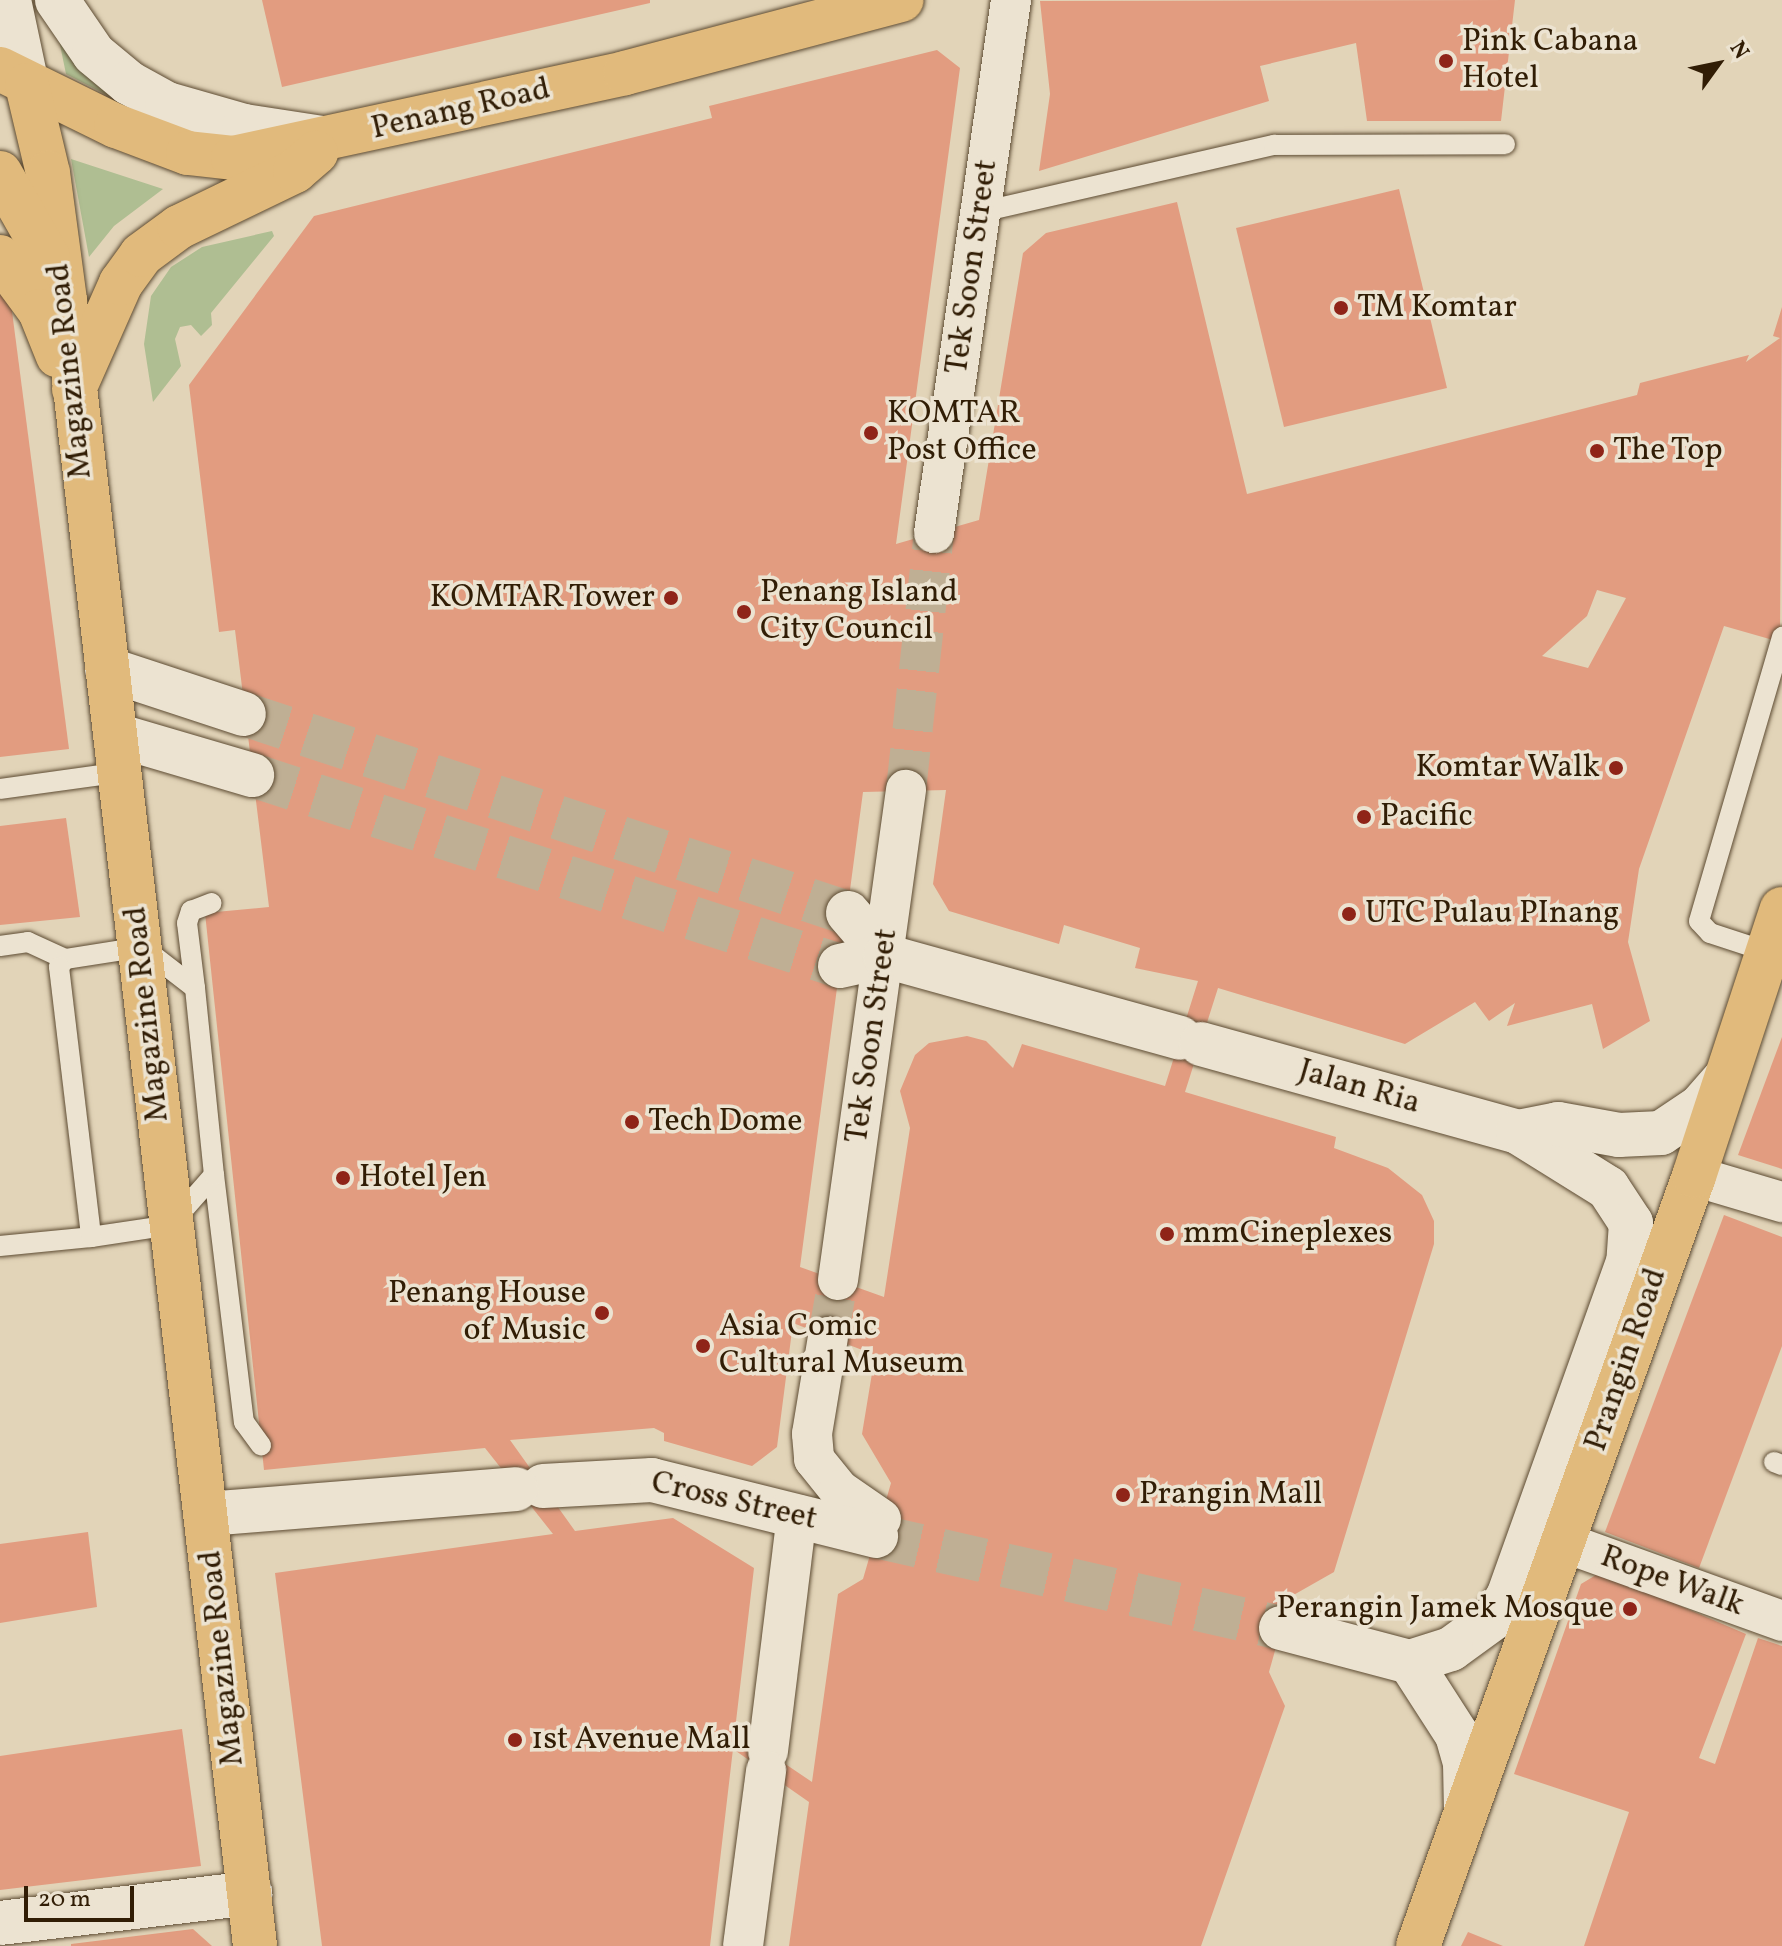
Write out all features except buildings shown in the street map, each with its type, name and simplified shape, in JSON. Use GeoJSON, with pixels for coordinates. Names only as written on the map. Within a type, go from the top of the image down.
{"type":"FeatureCollection","features":[{"type":"Feature","properties":{"kind":"main road","name":"Penang Road"},"geometry":{"type":"LineString","coordinates":[[13,77],[188,153],[233,158],[331,140],[625,73],[902,0]]}},
{"type":"Feature","properties":{"kind":"main road","name":"Magazine Road"},"geometry":{"type":"LineString","coordinates":[[13,77],[48,173],[65,301],[73,392],[142,947],[170,1225],[207,1514],[255,1946]]}},
{"type":"Feature","properties":{"kind":"main road"},"geometry":{"type":"LineString","coordinates":[[73,392],[121,283],[141,255],[179,227],[295,171],[331,140]]}},
{"type":"Feature","properties":{"kind":"main road"},"geometry":{"type":"LineString","coordinates":[[0,173],[43,243],[65,301]]}},
{"type":"Feature","properties":{"kind":"main road"},"geometry":{"type":"LineString","coordinates":[[0,257],[40,311],[73,392]]}},
{"type":"Feature","properties":{"kind":"main road","name":"Prangin Road"},"geometry":{"type":"LineString","coordinates":[[1418,1946],[1694,1176],[1782,909]]}},
{"type":"Feature","properties":{"kind":"street"},"geometry":{"type":"LineString","coordinates":[[9,0],[13,77]]}},
{"type":"Feature","properties":{"kind":"street","name":"Tek Soon Street"},"geometry":{"type":"LineString","coordinates":[[934,533],[1011,0]]}},
{"type":"Feature","properties":{"kind":"street"},"geometry":{"type":"LineString","coordinates":[[62,9],[94,54],[129,83],[167,104],[244,126],[331,140]]}},
{"type":"Feature","properties":{"kind":"street"},"geometry":{"type":"LineString","coordinates":[[107,669],[244,714]]}},
{"type":"Feature","properties":{"kind":"street"},"geometry":{"type":"LineString","coordinates":[[119,753],[252,775]]}},
{"type":"Feature","properties":{"kind":"street","name":"Tek Soon Street"},"geometry":{"type":"LineString","coordinates":[[838,1280],[906,790]]}},
{"type":"Feature","properties":{"kind":"street"},"geometry":{"type":"LineString","coordinates":[[848,913],[885,956]]}},
{"type":"Feature","properties":{"kind":"street","name":"Jalan Ria"},"geometry":{"type":"LineString","coordinates":[[840,966],[885,956],[1518,1132],[1618,1199]]}},
{"type":"Feature","properties":{"kind":"street","name":"Jalan Ria"},"geometry":{"type":"LineString","coordinates":[[1518,1132],[1558,1124],[1619,1135],[1661,1133],[1700,1107],[1725,1078]]}},
{"type":"Feature","properties":{"kind":"street"},"geometry":{"type":"LineString","coordinates":[[1694,1176],[1782,1202]]}},
{"type":"Feature","properties":{"kind":"street","name":"Prangin Road"},"geometry":{"type":"LineString","coordinates":[[1466,1809],[1465,1763],[1457,1735],[1410,1662],[1451,1649],[1495,1617],[1509,1595],[1628,1262],[1631,1223],[1618,1199]]}},
{"type":"Feature","properties":{"kind":"street"},"geometry":{"type":"LineString","coordinates":[[828,1337],[812,1434],[814,1459],[839,1490],[878,1528]]}},
{"type":"Feature","properties":{"kind":"street","name":"Cross Street"},"geometry":{"type":"LineString","coordinates":[[207,1514],[652,1480],[797,1515],[878,1528]]}},
{"type":"Feature","properties":{"kind":"street"},"geometry":{"type":"LineString","coordinates":[[743,1946],[797,1515]]}},
{"type":"Feature","properties":{"kind":"street","name":"Rope Walk"},"geometry":{"type":"LineString","coordinates":[[1563,1542],[1782,1621]]}},
{"type":"Feature","properties":{"kind":"street"},"geometry":{"type":"LineString","coordinates":[[1281,1628],[1410,1662]]}},
{"type":"Feature","properties":{"kind":"street"},"geometry":{"type":"LineString","coordinates":[[0,1923],[250,1893]]}},
{"type":"Feature","properties":{"kind":"lane"},"geometry":{"type":"LineString","coordinates":[[981,212],[1274,145],[1505,144]]}},
{"type":"Feature","properties":{"kind":"lane"},"geometry":{"type":"LineString","coordinates":[[1768,952],[1710,933],[1699,921],[1782,637]]}},
{"type":"Feature","properties":{"kind":"lane"},"geometry":{"type":"LineString","coordinates":[[0,789],[119,753]]}},
{"type":"Feature","properties":{"kind":"lane"},"geometry":{"type":"LineString","coordinates":[[212,903],[191,911],[187,923],[244,1422],[261,1445]]}},
{"type":"Feature","properties":{"kind":"lane"},"geometry":{"type":"LineString","coordinates":[[0,946],[28,942],[62,963],[142,947],[195,988]]}},
{"type":"Feature","properties":{"kind":"lane"},"geometry":{"type":"LineString","coordinates":[[62,963],[91,1237]]}},
{"type":"Feature","properties":{"kind":"lane"},"geometry":{"type":"LineString","coordinates":[[0,1246],[170,1225],[214,1175]]}},
{"type":"Feature","properties":{"kind":"green space"},"geometry":{"type":"Polygon","coordinates":[[[58,35],[146,115],[66,74],[58,35]]]}},
{"type":"Feature","properties":{"kind":"green space"},"geometry":{"type":"Polygon","coordinates":[[[71,159],[163,189],[114,226],[89,257],[71,159]]]}},
{"type":"Feature","properties":{"kind":"green space"},"geometry":{"type":"Polygon","coordinates":[[[272,231],[274,236],[211,313],[212,325],[201,336],[191,325],[180,327],[175,339],[181,366],[153,402],[144,344],[151,296],[171,267],[202,247],[272,231]]]}},
{"type":"Feature","properties":{"kind":"tunnel"},"geometry":{"type":"LineString","coordinates":[[906,790],[934,533]]}},
{"type":"Feature","properties":{"kind":"tunnel"},"geometry":{"type":"LineString","coordinates":[[244,714],[848,913]]}},
{"type":"Feature","properties":{"kind":"tunnel"},"geometry":{"type":"LineString","coordinates":[[252,775],[840,966]]}},
{"type":"Feature","properties":{"kind":"tunnel"},"geometry":{"type":"LineString","coordinates":[[828,1337],[838,1280]]}},
{"type":"Feature","properties":{"kind":"tunnel"},"geometry":{"type":"LineString","coordinates":[[876,1536],[1281,1628]]}},
{"type":"Feature","properties":{"kind":"place","name":"Pink Cabana Hotel"},"geometry":{"type":"Point","coordinates":[1446,61]}},
{"type":"Feature","properties":{"kind":"place","name":"TM Komtar"},"geometry":{"type":"Point","coordinates":[1341,308]}},
{"type":"Feature","properties":{"kind":"place","name":"KOMTAR Post Office"},"geometry":{"type":"Point","coordinates":[871,433]}},
{"type":"Feature","properties":{"kind":"place","name":"The Top"},"geometry":{"type":"Point","coordinates":[1597,451]}},
{"type":"Feature","properties":{"kind":"place","name":"KOMTAR Tower"},"geometry":{"type":"Point","coordinates":[671,598]}},
{"type":"Feature","properties":{"kind":"place","name":"Penang Island City Council"},"geometry":{"type":"Point","coordinates":[744,612]}},
{"type":"Feature","properties":{"kind":"place","name":"Komtar Walk"},"geometry":{"type":"Point","coordinates":[1616,768]}},
{"type":"Feature","properties":{"kind":"place","name":"Pacific"},"geometry":{"type":"Point","coordinates":[1364,817]}},
{"type":"Feature","properties":{"kind":"place","name":"UTC Pulau PInang"},"geometry":{"type":"Point","coordinates":[1349,914]}},
{"type":"Feature","properties":{"kind":"place","name":"Tech Dome"},"geometry":{"type":"Point","coordinates":[632,1122]}},
{"type":"Feature","properties":{"kind":"place","name":"Hotel Jen"},"geometry":{"type":"Point","coordinates":[343,1178]}},
{"type":"Feature","properties":{"kind":"place","name":"mmCineplexes"},"geometry":{"type":"Point","coordinates":[1167,1234]}},
{"type":"Feature","properties":{"kind":"place","name":"Penang House of Music"},"geometry":{"type":"Point","coordinates":[602,1313]}},
{"type":"Feature","properties":{"kind":"place","name":"Asia Comic Cultural Museum"},"geometry":{"type":"Point","coordinates":[703,1346]}},
{"type":"Feature","properties":{"kind":"place","name":"Prangin Mall"},"geometry":{"type":"Point","coordinates":[1123,1495]}},
{"type":"Feature","properties":{"kind":"place","name":"Perangin Jamek Mosque"},"geometry":{"type":"Point","coordinates":[1630,1609]}},
{"type":"Feature","properties":{"kind":"place","name":"1st Avenue Mall"},"geometry":{"type":"Point","coordinates":[515,1740]}}]}
